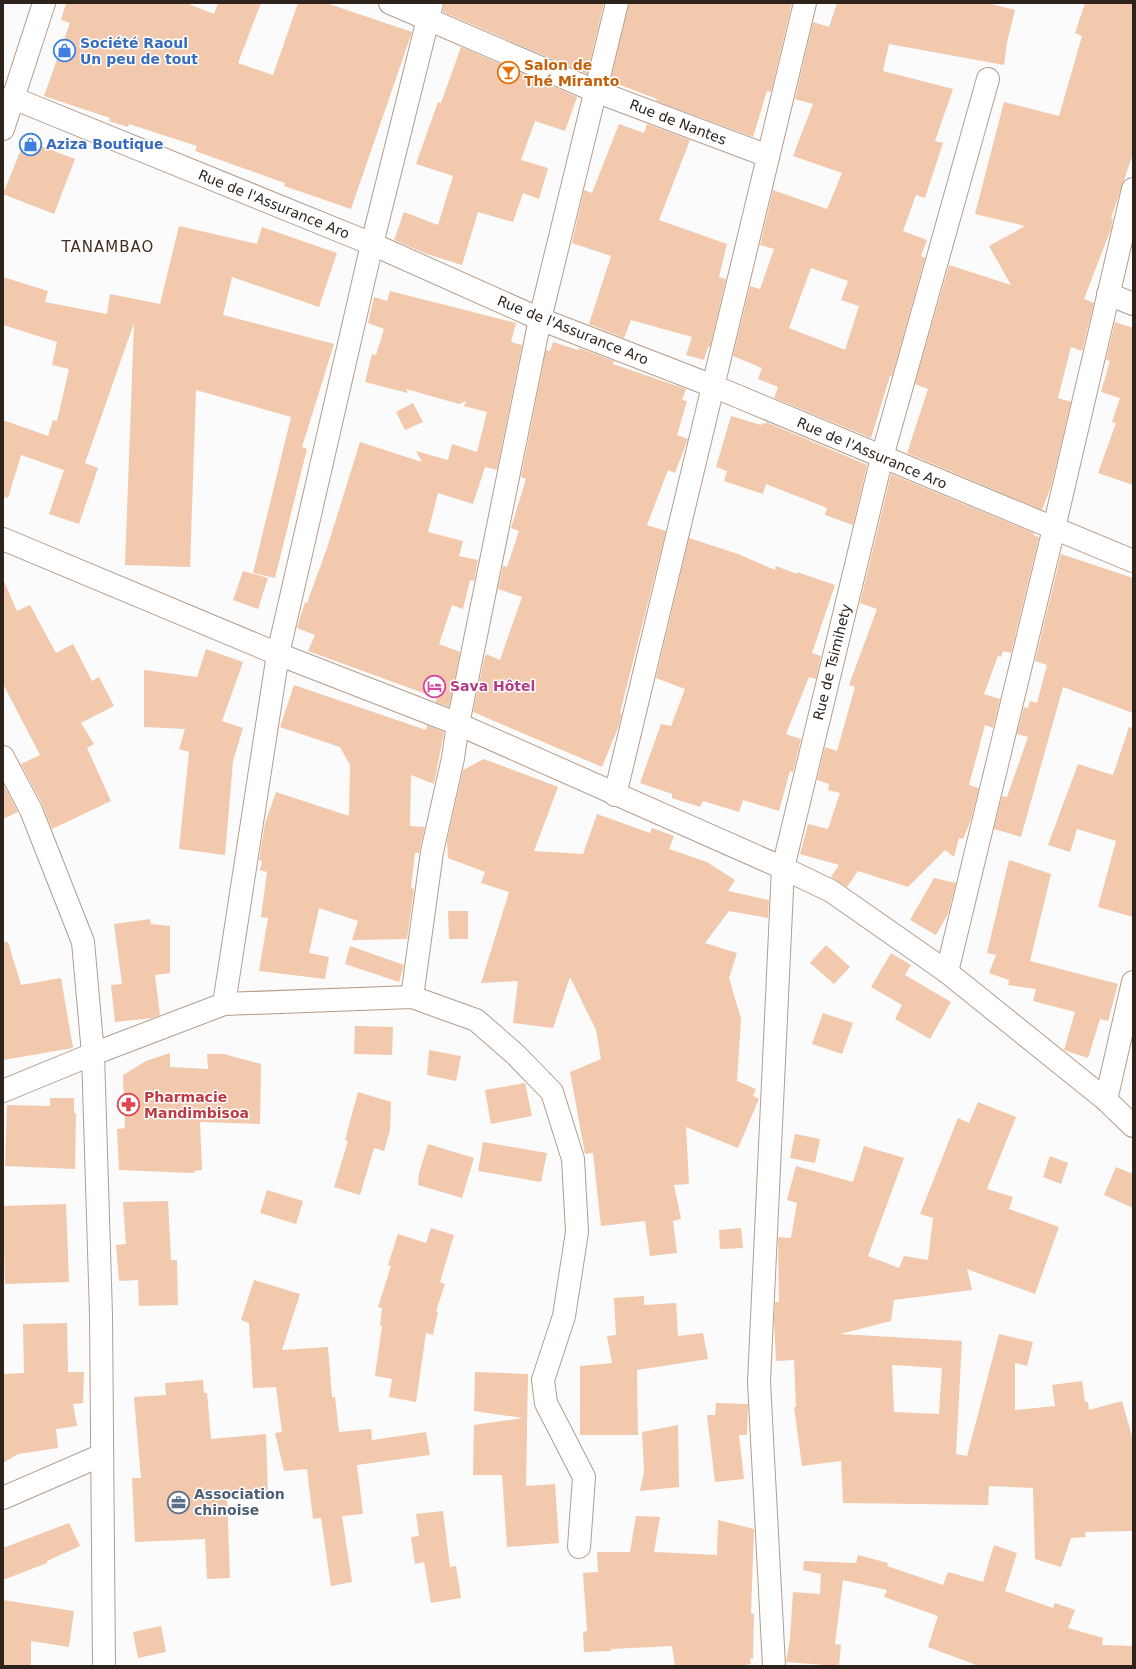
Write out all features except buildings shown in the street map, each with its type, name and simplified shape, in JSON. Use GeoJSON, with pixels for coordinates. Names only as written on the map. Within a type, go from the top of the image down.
{"type":"FeatureCollection","features":[{"type":"Feature","properties":{"kind":"street"},"geometry":{"type":"LineString","coordinates":[[3,129],[8,99],[44,3]]}},
{"type":"Feature","properties":{"kind":"street","name":"Rue de Nantes"},"geometry":{"type":"LineString","coordinates":[[390,3],[430,11],[595,91],[768,156]]}},
{"type":"Feature","properties":{"kind":"street"},"geometry":{"type":"LineString","coordinates":[[412,997],[432,852],[453,758],[458,724],[540,319],[617,3]]}},
{"type":"Feature","properties":{"kind":"street"},"geometry":{"type":"LineString","coordinates":[[615,795],[805,3]]}},
{"type":"Feature","properties":{"kind":"street"},"geometry":{"type":"LineString","coordinates":[[224,1004],[278,654],[372,244],[430,11]]}},
{"type":"Feature","properties":{"kind":"street","name":"Rue de Tsimihety"},"geometry":{"type":"LineString","coordinates":[[774,1666],[759,1382],[783,868],[882,457],[988,79]]}},
{"type":"Feature","properties":{"kind":"street","name":"Rue de l'Assurance Aro"},"geometry":{"type":"LineString","coordinates":[[8,99],[372,244],[540,319],[713,386],[1133,561]]}},
{"type":"Feature","properties":{"kind":"street"},"geometry":{"type":"LineString","coordinates":[[947,972],[1054,528],[1133,189]]}},
{"type":"Feature","properties":{"kind":"street"},"geometry":{"type":"LineString","coordinates":[[1108,294],[1133,304]]}},
{"type":"Feature","properties":{"kind":"street"},"geometry":{"type":"LineString","coordinates":[[3,539],[278,654],[458,724],[615,795],[783,868],[831,891],[947,972],[1106,1100],[1133,1126]]}},
{"type":"Feature","properties":{"kind":"street"},"geometry":{"type":"LineString","coordinates":[[3,757],[31,810],[83,942],[93,1054],[101,1315],[104,1666]]}},
{"type":"Feature","properties":{"kind":"street"},"geometry":{"type":"LineString","coordinates":[[1106,1100],[1133,982]]}},
{"type":"Feature","properties":{"kind":"street"},"geometry":{"type":"LineString","coordinates":[[3,1091],[93,1054],[224,1004],[412,997],[476,1020],[515,1054],[552,1092],[573,1159],[577,1232],[564,1316],[543,1380],[546,1403],[584,1477],[580,1547]]}},
{"type":"Feature","properties":{"kind":"street"},"geometry":{"type":"LineString","coordinates":[[3,1498],[102,1455]]}},
{"type":"Feature","properties":{"kind":"place","name":"Société Raoul Un peu de tout"},"geometry":{"type":"Point","coordinates":[65,51]}},
{"type":"Feature","properties":{"kind":"place","name":"Salon de Thé Miranto"},"geometry":{"type":"Point","coordinates":[509,73]}},
{"type":"Feature","properties":{"kind":"place","name":"Aziza Boutique"},"geometry":{"type":"Point","coordinates":[31,144]}},
{"type":"Feature","properties":{"kind":"place","name":"Sava Hôtel"},"geometry":{"type":"Point","coordinates":[434,686]}},
{"type":"Feature","properties":{"kind":"place","name":"Pharmacie Mandimbisoa"},"geometry":{"type":"Point","coordinates":[129,1105]}},
{"type":"Feature","properties":{"kind":"place","name":"Association chinoise"},"geometry":{"type":"Point","coordinates":[179,1502]}},
{"type":"Feature","properties":{"kind":"district","name":"TANAMBAO"},"geometry":{"type":"Point","coordinates":[108,247]}}]}
